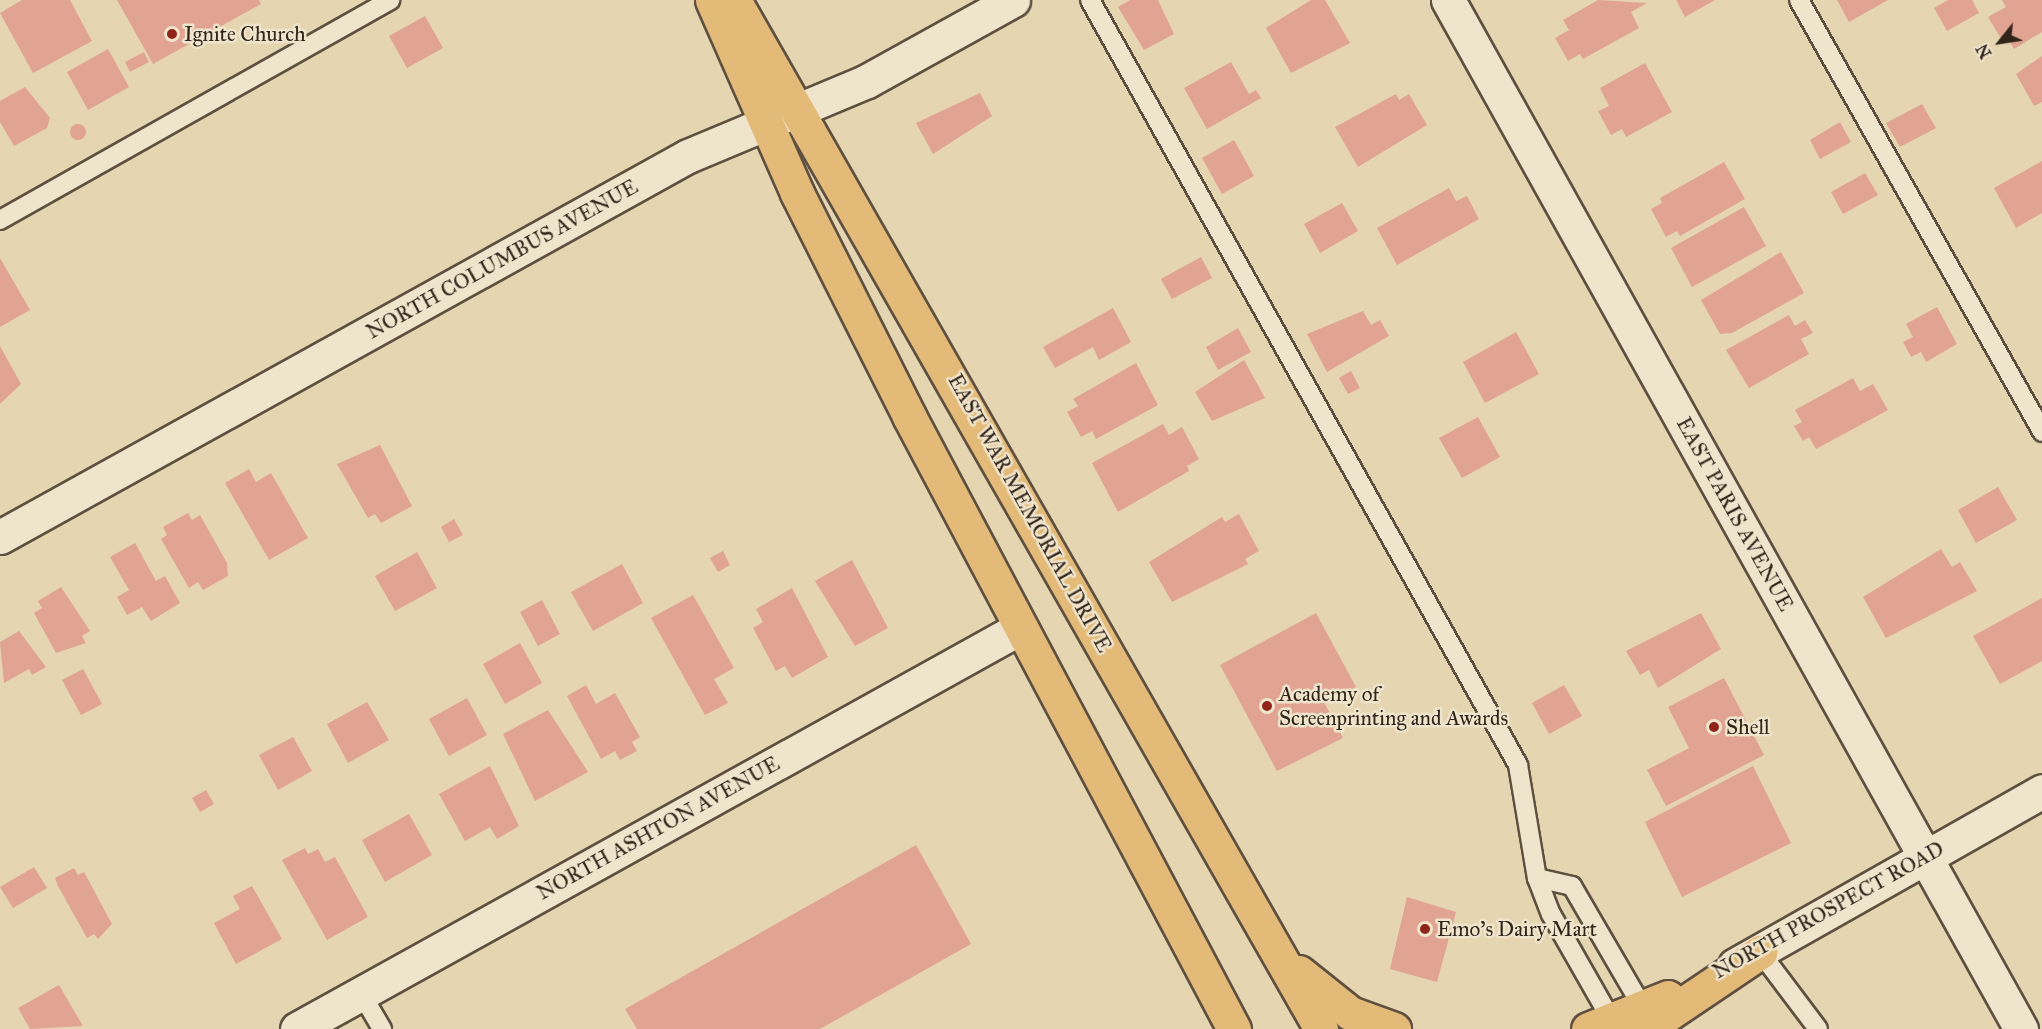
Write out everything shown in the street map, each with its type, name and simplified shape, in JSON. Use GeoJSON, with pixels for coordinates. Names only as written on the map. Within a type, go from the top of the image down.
{"type":"FeatureCollection","features":[{"type":"Feature","properties":{"kind":"highway"},"geometry":{"type":"LineString","coordinates":[[712,0],[764,121],[1020,628],[1227,1021]]}},
{"type":"Feature","properties":{"kind":"highway","name":"EAST WAR MEMORIAL DRIVE"},"geometry":{"type":"LineString","coordinates":[[734,0],[798,108],[1321,1029]]}},
{"type":"Feature","properties":{"kind":"highway"},"geometry":{"type":"LineString","coordinates":[[1242,893],[1311,984],[1350,1013],[1394,1029]]}},
{"type":"Feature","properties":{"kind":"highway"},"geometry":{"type":"LineString","coordinates":[[1620,1024],[1760,952]]}},
{"type":"Feature","properties":{"kind":"highway"},"geometry":{"type":"LineString","coordinates":[[1620,1024],[1684,991]]}},
{"type":"Feature","properties":{"kind":"street","name":"NORTH COLUMBUS AVENUE"},"geometry":{"type":"LineString","coordinates":[[0,537],[688,156],[764,121],[867,81],[1013,0]]}},
{"type":"Feature","properties":{"kind":"street","name":"EAST PARIS AVENUE"},"geometry":{"type":"LineString","coordinates":[[1448,0],[1926,855],[2020,1029]]}},
{"type":"Feature","properties":{"kind":"street","name":"NORTH ASHTON AVENUE"},"geometry":{"type":"LineString","coordinates":[[297,1029],[1020,628]]}},
{"type":"Feature","properties":{"kind":"street","name":"NORTH PROSPECT ROAD"},"geometry":{"type":"LineString","coordinates":[[1684,991],[1760,952],[1926,855],[2042,791]]}},
{"type":"Feature","properties":{"kind":"lane"},"geometry":{"type":"LineString","coordinates":[[0,220],[390,0]]}},
{"type":"Feature","properties":{"kind":"lane"},"geometry":{"type":"LineString","coordinates":[[1090,0],[1518,765],[1537,878],[1551,914],[1620,1024]]}},
{"type":"Feature","properties":{"kind":"lane"},"geometry":{"type":"LineString","coordinates":[[1799,0],[2042,432]]}},
{"type":"Feature","properties":{"kind":"lane"},"geometry":{"type":"LineString","coordinates":[[1537,878],[1572,886],[1620,1024]]}},
{"type":"Feature","properties":{"kind":"lane"},"geometry":{"type":"LineString","coordinates":[[1760,952],[1818,1029]]}},
{"type":"Feature","properties":{"kind":"lane"},"geometry":{"type":"LineString","coordinates":[[361,993],[382,1029]]}},
{"type":"Feature","properties":{"kind":"building"},"geometry":{"type":"Polygon","coordinates":[[[22,0],[70,0],[92,41],[33,73],[0,13],[22,0]]]}},
{"type":"Feature","properties":{"kind":"building","name":"Ignite Church"},"geometry":{"type":"Polygon","coordinates":[[[117,0],[259,0],[261,4],[153,64],[117,0]]]}},
{"type":"Feature","properties":{"kind":"building"},"geometry":{"type":"Polygon","coordinates":[[[1130,0],[1158,0],[1174,34],[1144,50],[1118,7],[1130,0]]]}},
{"type":"Feature","properties":{"kind":"building"},"geometry":{"type":"Polygon","coordinates":[[[1311,0],[1325,0],[1350,43],[1291,73],[1266,28],[1311,0]]]}},
{"type":"Feature","properties":{"kind":"building"},"geometry":{"type":"Polygon","coordinates":[[[1598,0],[1647,3],[1631,12],[1639,28],[1583,59],[1580,54],[1568,61],[1555,38],[1569,30],[1563,20],[1598,0]]]}},
{"type":"Feature","properties":{"kind":"building"},"geometry":{"type":"Polygon","coordinates":[[[1676,0],[1715,0],[1685,17],[1676,0]]]}},
{"type":"Feature","properties":{"kind":"building"},"geometry":{"type":"Polygon","coordinates":[[[1837,0],[1888,0],[1849,22],[1837,0]]]}},
{"type":"Feature","properties":{"kind":"building"},"geometry":{"type":"Polygon","coordinates":[[[1948,0],[1972,0],[1979,13],[1947,31],[1934,8],[1948,0]]]}},
{"type":"Feature","properties":{"kind":"building"},"geometry":{"type":"Polygon","coordinates":[[[2002,0],[2042,0],[2042,32],[2014,49],[2008,39],[2003,42],[1988,17],[2006,7],[2002,0]]]}},
{"type":"Feature","properties":{"kind":"building"},"geometry":{"type":"Polygon","coordinates":[[[425,16],[443,48],[407,68],[389,36],[425,16]]]}},
{"type":"Feature","properties":{"kind":"building"},"geometry":{"type":"Polygon","coordinates":[[[108,49],[129,87],[88,110],[67,72],[108,49]]]}},
{"type":"Feature","properties":{"kind":"building"},"geometry":{"type":"Polygon","coordinates":[[[144,52],[149,62],[130,72],[125,62],[144,52]]]}},
{"type":"Feature","properties":{"kind":"building"},"geometry":{"type":"Polygon","coordinates":[[[2042,56],[2042,102],[2034,106],[2016,74],[2042,56]]]}},
{"type":"Feature","properties":{"kind":"building"},"geometry":{"type":"Polygon","coordinates":[[[1231,62],[1249,94],[1256,90],[1261,98],[1207,129],[1184,88],[1231,62]]]}},
{"type":"Feature","properties":{"kind":"building"},"geometry":{"type":"Polygon","coordinates":[[[1645,63],[1672,112],[1626,137],[1622,129],[1611,135],[1598,111],[1609,106],[1600,88],[1645,63]]]}},
{"type":"Feature","properties":{"kind":"building"},"geometry":{"type":"Polygon","coordinates":[[[25,87],[50,118],[47,128],[14,146],[0,122],[0,101],[25,87]]]}},
{"type":"Feature","properties":{"kind":"building"},"geometry":{"type":"Polygon","coordinates":[[[980,93],[992,116],[933,154],[916,123],[980,93]]]}},
{"type":"Feature","properties":{"kind":"building"},"geometry":{"type":"Polygon","coordinates":[[[1396,94],[1399,100],[1409,94],[1427,125],[1358,167],[1335,127],[1396,94]]]}},
{"type":"Feature","properties":{"kind":"building"},"geometry":{"type":"Polygon","coordinates":[[[1922,104],[1936,128],[1900,147],[1886,123],[1922,104]]]}},
{"type":"Feature","properties":{"kind":"building"},"geometry":{"type":"Polygon","coordinates":[[[1840,122],[1851,142],[1820,159],[1810,140],[1840,122]]]}},
{"type":"Feature","properties":{"kind":"building"},"geometry":{"type":"Polygon","coordinates":[[[75,124],[81,124],[86,132],[84,138],[75,140],[70,135],[70,129],[75,124]]]}},
{"type":"Feature","properties":{"kind":"building"},"geometry":{"type":"Polygon","coordinates":[[[1234,140],[1254,176],[1222,194],[1202,158],[1234,140]]]}},
{"type":"Feature","properties":{"kind":"building"},"geometry":{"type":"Polygon","coordinates":[[[2042,161],[2042,213],[2016,228],[1994,188],[2042,161]]]}},
{"type":"Feature","properties":{"kind":"building"},"geometry":{"type":"Polygon","coordinates":[[[1724,162],[1745,199],[1680,236],[1677,231],[1666,237],[1651,209],[1662,203],[1660,198],[1724,162]]]}},
{"type":"Feature","properties":{"kind":"building"},"geometry":{"type":"Polygon","coordinates":[[[1865,173],[1878,195],[1843,214],[1831,192],[1865,173]]]}},
{"type":"Feature","properties":{"kind":"building"},"geometry":{"type":"Polygon","coordinates":[[[1449,188],[1456,201],[1467,196],[1479,219],[1397,265],[1377,228],[1449,188]]]}},
{"type":"Feature","properties":{"kind":"building"},"geometry":{"type":"Polygon","coordinates":[[[1342,203],[1358,231],[1320,253],[1304,224],[1342,203]]]}},
{"type":"Feature","properties":{"kind":"building"},"geometry":{"type":"Polygon","coordinates":[[[1744,207],[1766,246],[1692,287],[1671,248],[1744,207]]]}},
{"type":"Feature","properties":{"kind":"building"},"geometry":{"type":"Polygon","coordinates":[[[1781,252],[1804,293],[1732,333],[1720,334],[1701,300],[1781,252]]]}},
{"type":"Feature","properties":{"kind":"building"},"geometry":{"type":"Polygon","coordinates":[[[1201,257],[1212,278],[1172,299],[1161,279],[1201,257]]]}},
{"type":"Feature","properties":{"kind":"building"},"geometry":{"type":"Polygon","coordinates":[[[0,258],[30,310],[0,327],[0,258]]]}},
{"type":"Feature","properties":{"kind":"building"},"geometry":{"type":"Polygon","coordinates":[[[1937,307],[1957,344],[1926,362],[1921,352],[1911,357],[1903,342],[1913,337],[1906,324],[1937,307]]]}},
{"type":"Feature","properties":{"kind":"building"},"geometry":{"type":"Polygon","coordinates":[[[1113,308],[1131,342],[1099,360],[1093,347],[1055,368],[1043,347],[1113,308]]]}},
{"type":"Feature","properties":{"kind":"building"},"geometry":{"type":"Polygon","coordinates":[[[1363,311],[1371,325],[1380,320],[1389,336],[1327,372],[1307,334],[1363,311]]]}},
{"type":"Feature","properties":{"kind":"building"},"geometry":{"type":"Polygon","coordinates":[[[1789,315],[1795,326],[1805,320],[1813,333],[1801,339],[1809,354],[1749,388],[1726,350],[1789,315]]]}},
{"type":"Feature","properties":{"kind":"building"},"geometry":{"type":"Polygon","coordinates":[[[1238,328],[1251,352],[1218,370],[1206,347],[1238,328]]]}},
{"type":"Feature","properties":{"kind":"building"},"geometry":{"type":"Polygon","coordinates":[[[1516,332],[1539,374],[1485,403],[1463,362],[1516,332]]]}},
{"type":"Feature","properties":{"kind":"building"},"geometry":{"type":"Polygon","coordinates":[[[0,346],[21,384],[0,404],[0,346]]]}},
{"type":"Feature","properties":{"kind":"building"},"geometry":{"type":"Polygon","coordinates":[[[1244,360],[1265,398],[1212,421],[1195,392],[1244,360]]]}},
{"type":"Feature","properties":{"kind":"building"},"geometry":{"type":"Polygon","coordinates":[[[1136,363],[1158,405],[1096,439],[1092,431],[1081,437],[1067,412],[1078,406],[1073,399],[1136,363]]]}},
{"type":"Feature","properties":{"kind":"building"},"geometry":{"type":"Polygon","coordinates":[[[1351,371],[1360,388],[1348,394],[1339,378],[1351,371]]]}},
{"type":"Feature","properties":{"kind":"building"},"geometry":{"type":"Polygon","coordinates":[[[1853,378],[1860,391],[1873,384],[1888,410],[1816,449],[1809,437],[1803,441],[1794,426],[1802,422],[1795,410],[1853,378]]]}},
{"type":"Feature","properties":{"kind":"building"},"geometry":{"type":"Polygon","coordinates":[[[1478,417],[1500,457],[1462,478],[1439,438],[1478,417]]]}},
{"type":"Feature","properties":{"kind":"building"},"geometry":{"type":"Polygon","coordinates":[[[1163,424],[1169,435],[1182,427],[1199,459],[1187,466],[1189,471],[1118,512],[1092,463],[1163,424]]]}},
{"type":"Feature","properties":{"kind":"building"},"geometry":{"type":"Polygon","coordinates":[[[380,445],[412,506],[381,523],[375,514],[368,518],[337,464],[380,445]]]}},
{"type":"Feature","properties":{"kind":"building"},"geometry":{"type":"Polygon","coordinates":[[[249,469],[256,482],[271,473],[308,538],[269,560],[225,483],[249,469]]]}},
{"type":"Feature","properties":{"kind":"building"},"geometry":{"type":"Polygon","coordinates":[[[1998,487],[2017,520],[1976,543],[1958,510],[1998,487]]]}},
{"type":"Feature","properties":{"kind":"building"},"geometry":{"type":"Polygon","coordinates":[[[188,513],[192,520],[200,515],[227,563],[228,576],[203,590],[198,582],[189,588],[161,539],[167,535],[163,527],[188,513]]]}},
{"type":"Feature","properties":{"kind":"building"},"geometry":{"type":"Polygon","coordinates":[[[1239,514],[1259,551],[1245,559],[1248,564],[1172,602],[1149,562],[1222,517],[1225,522],[1239,514]]]}},
{"type":"Feature","properties":{"kind":"building"},"geometry":{"type":"Polygon","coordinates":[[[454,519],[463,535],[449,542],[441,527],[454,519]]]}},
{"type":"Feature","properties":{"kind":"building"},"geometry":{"type":"Polygon","coordinates":[[[135,543],[156,581],[165,576],[180,603],[151,621],[142,607],[127,615],[117,597],[129,590],[110,557],[135,543]]]}},
{"type":"Feature","properties":{"kind":"building"},"geometry":{"type":"Polygon","coordinates":[[[1941,549],[1952,567],[1960,562],[1977,591],[1886,638],[1863,597],[1941,549]]]}},
{"type":"Feature","properties":{"kind":"building"},"geometry":{"type":"Polygon","coordinates":[[[723,551],[730,565],[718,572],[710,558],[723,551]]]}},
{"type":"Feature","properties":{"kind":"building"},"geometry":{"type":"Polygon","coordinates":[[[417,552],[437,588],[395,611],[375,576],[417,552]]]}},
{"type":"Feature","properties":{"kind":"building"},"geometry":{"type":"Polygon","coordinates":[[[852,560],[888,628],[855,646],[815,581],[852,560]]]}},
{"type":"Feature","properties":{"kind":"building"},"geometry":{"type":"Polygon","coordinates":[[[622,564],[643,603],[593,631],[571,592],[622,564]]]}},
{"type":"Feature","properties":{"kind":"building"},"geometry":{"type":"Polygon","coordinates":[[[61,587],[90,631],[82,636],[86,643],[56,653],[34,613],[42,608],[38,601],[61,587]]]}},
{"type":"Feature","properties":{"kind":"building"},"geometry":{"type":"Polygon","coordinates":[[[792,588],[828,657],[792,678],[785,666],[776,671],[753,628],[763,622],[756,609],[792,588]]]}},
{"type":"Feature","properties":{"kind":"building"},"geometry":{"type":"Polygon","coordinates":[[[693,595],[734,668],[714,679],[728,703],[705,715],[651,618],[693,595]]]}},
{"type":"Feature","properties":{"kind":"building"},"geometry":{"type":"Polygon","coordinates":[[[2042,598],[2042,661],[2000,684],[1973,636],[2042,598]]]}},
{"type":"Feature","properties":{"kind":"building"},"geometry":{"type":"Polygon","coordinates":[[[542,600],[560,634],[538,646],[520,612],[542,600]]]}},
{"type":"Feature","properties":{"kind":"building"},"geometry":{"type":"Polygon","coordinates":[[[1316,613],[1356,687],[1325,704],[1343,738],[1277,771],[1220,665],[1316,613]]]}},
{"type":"Feature","properties":{"kind":"building"},"geometry":{"type":"Polygon","coordinates":[[[1701,613],[1721,649],[1658,688],[1649,670],[1640,675],[1626,651],[1701,613]]]}},
{"type":"Feature","properties":{"kind":"building"},"geometry":{"type":"Polygon","coordinates":[[[19,631],[46,667],[32,675],[29,669],[4,683],[0,642],[19,631]]]}},
{"type":"Feature","properties":{"kind":"building"},"geometry":{"type":"Polygon","coordinates":[[[520,643],[542,683],[505,704],[483,664],[520,643]]]}},
{"type":"Feature","properties":{"kind":"building"},"geometry":{"type":"Polygon","coordinates":[[[83,669],[102,704],[81,715],[62,680],[83,669]]]}},
{"type":"Feature","properties":{"kind":"building","name":"Shell"},"geometry":{"type":"Polygon","coordinates":[[[1724,678],[1764,755],[1666,806],[1647,770],[1689,748],[1668,707],[1724,678]]]}},
{"type":"Feature","properties":{"kind":"building"},"geometry":{"type":"Polygon","coordinates":[[[586,685],[596,704],[615,693],[640,737],[632,742],[637,751],[620,760],[615,751],[601,759],[567,696],[586,685]]]}},
{"type":"Feature","properties":{"kind":"building"},"geometry":{"type":"Polygon","coordinates":[[[1564,685],[1582,716],[1549,734],[1532,703],[1564,685]]]}},
{"type":"Feature","properties":{"kind":"building"},"geometry":{"type":"Polygon","coordinates":[[[467,698],[487,735],[449,756],[429,719],[467,698]]]}},
{"type":"Feature","properties":{"kind":"building"},"geometry":{"type":"Polygon","coordinates":[[[367,702],[389,740],[348,763],[327,724],[367,702]]]}},
{"type":"Feature","properties":{"kind":"building"},"geometry":{"type":"Polygon","coordinates":[[[548,710],[588,772],[535,801],[503,734],[548,710]]]}},
{"type":"Feature","properties":{"kind":"building"},"geometry":{"type":"Polygon","coordinates":[[[293,737],[312,771],[278,790],[259,755],[293,737]]]}},
{"type":"Feature","properties":{"kind":"building"},"geometry":{"type":"Polygon","coordinates":[[[490,766],[519,826],[497,839],[490,827],[465,841],[439,794],[490,766]]]}},
{"type":"Feature","properties":{"kind":"building","name":"Shell"},"geometry":{"type":"Polygon","coordinates":[[[1753,766],[1791,843],[1682,897],[1645,822],[1753,766]]]}},
{"type":"Feature","properties":{"kind":"building"},"geometry":{"type":"Polygon","coordinates":[[[206,790],[214,804],[200,812],[192,798],[206,790]]]}},
{"type":"Feature","properties":{"kind":"building"},"geometry":{"type":"Polygon","coordinates":[[[409,814],[432,855],[385,882],[362,840],[409,814]]]}},
{"type":"Feature","properties":{"kind":"building"},"geometry":{"type":"Polygon","coordinates":[[[916,845],[971,944],[820,1029],[637,1029],[625,1009],[916,845]]]}},
{"type":"Feature","properties":{"kind":"building"},"geometry":{"type":"Polygon","coordinates":[[[305,848],[308,854],[318,849],[325,862],[335,857],[368,917],[327,940],[282,860],[305,848]]]}},
{"type":"Feature","properties":{"kind":"building"},"geometry":{"type":"Polygon","coordinates":[[[34,867],[47,888],[13,908],[0,887],[34,867]]]}},
{"type":"Feature","properties":{"kind":"building"},"geometry":{"type":"Polygon","coordinates":[[[74,868],[78,875],[84,872],[112,924],[98,939],[94,934],[87,938],[55,878],[74,868]]]}},
{"type":"Feature","properties":{"kind":"building"},"geometry":{"type":"Polygon","coordinates":[[[252,886],[282,939],[236,964],[214,923],[240,909],[233,896],[252,886]]]}},
{"type":"Feature","properties":{"kind":"building","name":"Emo's Dairy Mart"},"geometry":{"type":"Polygon","coordinates":[[[1407,897],[1456,912],[1437,982],[1390,969],[1407,897]]]}},
{"type":"Feature","properties":{"kind":"building"},"geometry":{"type":"Polygon","coordinates":[[[59,985],[83,1026],[30,1029],[18,1008],[59,985]]]}},
{"type":"Feature","properties":{"kind":"place","name":"Ignite Church"},"geometry":{"type":"Point","coordinates":[172,34]}},
{"type":"Feature","properties":{"kind":"place","name":"Academy of Screenprinting and Awards"},"geometry":{"type":"Point","coordinates":[1267,706]}},
{"type":"Feature","properties":{"kind":"place","name":"Shell"},"geometry":{"type":"Point","coordinates":[1714,727]}},
{"type":"Feature","properties":{"kind":"place","name":"Emo's Dairy Mart"},"geometry":{"type":"Point","coordinates":[1425,929]}}]}
